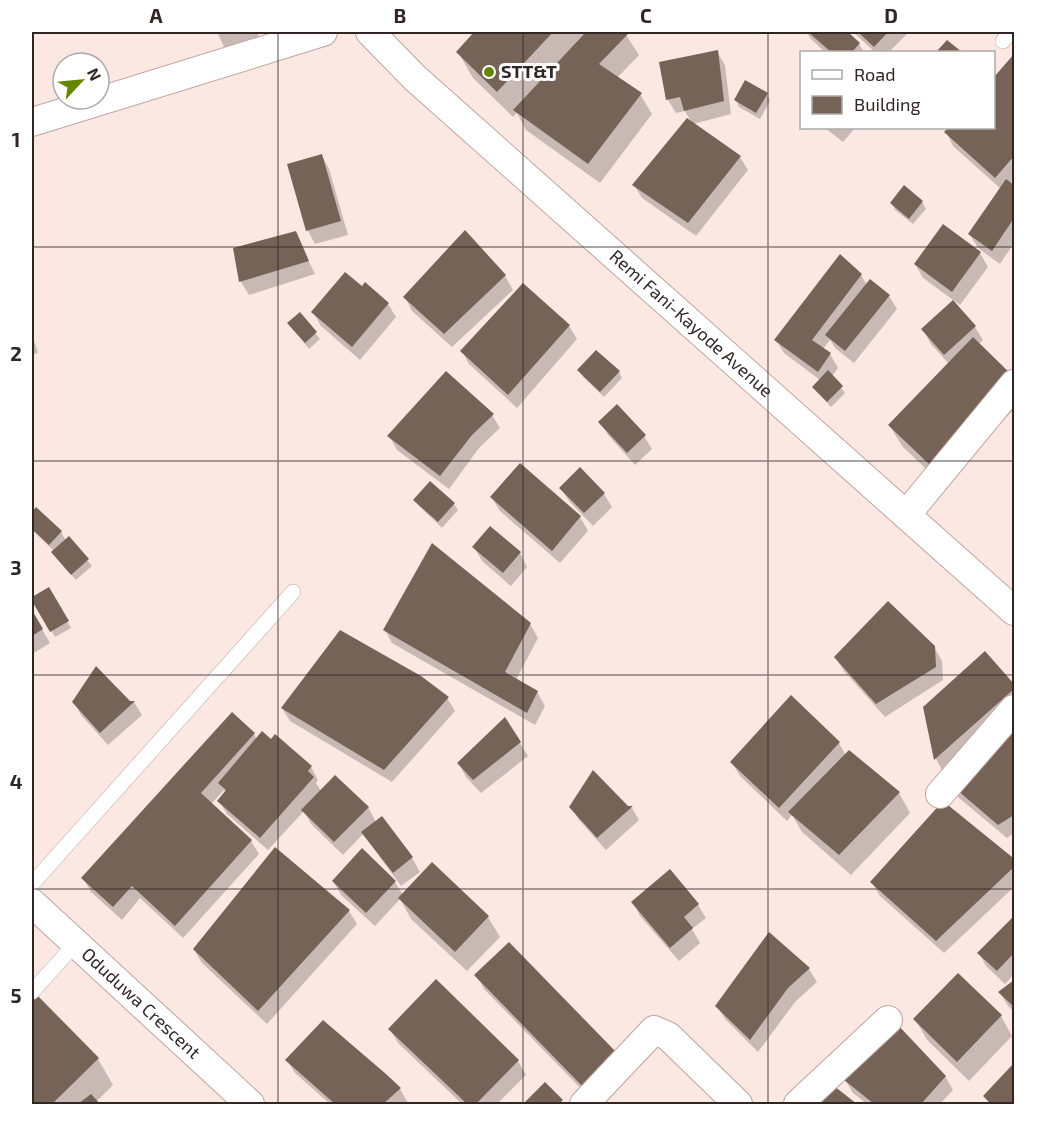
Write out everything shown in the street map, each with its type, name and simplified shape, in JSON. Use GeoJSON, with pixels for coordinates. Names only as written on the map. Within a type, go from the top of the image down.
{"type":"FeatureCollection","features":[{"type":"Feature","properties":{"kind":"street"},"geometry":{"type":"LineString","coordinates":[[32,122],[323,32]]}},
{"type":"Feature","properties":{"kind":"street","name":"Remi Fani-Kayode Avenue"},"geometry":{"type":"LineString","coordinates":[[370,32],[415,78],[1014,611]]}},
{"type":"Feature","properties":{"kind":"street"},"geometry":{"type":"LineString","coordinates":[[906,515],[1014,384]]}},
{"type":"Feature","properties":{"kind":"street"},"geometry":{"type":"LineString","coordinates":[[939,794],[1014,709]]}},
{"type":"Feature","properties":{"kind":"street","name":"Oduduwa Crescent"},"geometry":{"type":"LineString","coordinates":[[32,903],[250,1104]]}},
{"type":"Feature","properties":{"kind":"street"},"geometry":{"type":"LineString","coordinates":[[798,1104],[888,1020]]}},
{"type":"Feature","properties":{"kind":"street"},"geometry":{"type":"LineString","coordinates":[[584,1104],[654,1030],[668,1036],[738,1104]]}},
{"type":"Feature","properties":{"kind":"lane"},"geometry":{"type":"LineString","coordinates":[[32,884],[293,592]]}},
{"type":"Feature","properties":{"kind":"lane"},"geometry":{"type":"LineString","coordinates":[[32,992],[76,943]]}},
{"type":"Feature","properties":{"kind":"building"},"geometry":{"type":"Polygon","coordinates":[[[474,32],[553,32],[497,92],[456,52],[474,32]]]}},
{"type":"Feature","properties":{"kind":"building"},"geometry":{"type":"Polygon","coordinates":[[[586,32],[626,32],[628,34],[599,64],[642,93],[588,164],[513,110],[586,32]]]}},
{"type":"Feature","properties":{"kind":"building"},"geometry":{"type":"Polygon","coordinates":[[[808,32],[848,32],[860,43],[853,51],[830,51],[808,32]]]}},
{"type":"Feature","properties":{"kind":"building"},"geometry":{"type":"Polygon","coordinates":[[[858,32],[888,32],[874,47],[858,32]]]}},
{"type":"Feature","properties":{"kind":"building"},"geometry":{"type":"Polygon","coordinates":[[[947,40],[961,51],[937,51],[947,40]]]}},
{"type":"Feature","properties":{"kind":"building"},"geometry":{"type":"Polygon","coordinates":[[[718,50],[724,101],[684,111],[680,97],[666,100],[659,62],[718,50]]]}},
{"type":"Feature","properties":{"kind":"building"},"geometry":{"type":"Polygon","coordinates":[[[1014,54],[1014,156],[995,178],[944,132],[947,129],[995,129],[995,76],[1014,54]]]}},
{"type":"Feature","properties":{"kind":"building"},"geometry":{"type":"Polygon","coordinates":[[[745,80],[768,93],[756,113],[734,100],[745,80]]]}},
{"type":"Feature","properties":{"kind":"building"},"geometry":{"type":"Polygon","coordinates":[[[687,118],[741,156],[688,223],[632,185],[687,118]]]}},
{"type":"Feature","properties":{"kind":"building"},"geometry":{"type":"Polygon","coordinates":[[[322,154],[341,221],[306,231],[287,164],[322,154]]]}},
{"type":"Feature","properties":{"kind":"building"},"geometry":{"type":"Polygon","coordinates":[[[1006,179],[1014,185],[1014,218],[992,251],[968,234],[1006,179]]]}},
{"type":"Feature","properties":{"kind":"building"},"geometry":{"type":"Polygon","coordinates":[[[904,185],[923,201],[909,219],[890,203],[904,185]]]}},
{"type":"Feature","properties":{"kind":"building"},"geometry":{"type":"Polygon","coordinates":[[[943,224],[981,252],[952,292],[914,264],[943,224]]]}},
{"type":"Feature","properties":{"kind":"building"},"geometry":{"type":"Polygon","coordinates":[[[465,230],[506,275],[444,334],[403,297],[465,230]]]}},
{"type":"Feature","properties":{"kind":"building"},"geometry":{"type":"Polygon","coordinates":[[[296,231],[309,261],[239,282],[233,248],[296,231]]]}},
{"type":"Feature","properties":{"kind":"building"},"geometry":{"type":"Polygon","coordinates":[[[840,254],[862,274],[812,340],[831,353],[818,372],[774,340],[840,254]]]}},
{"type":"Feature","properties":{"kind":"building"},"geometry":{"type":"Polygon","coordinates":[[[345,272],[362,286],[365,282],[389,303],[352,347],[311,312],[345,272]]]}},
{"type":"Feature","properties":{"kind":"building"},"geometry":{"type":"Polygon","coordinates":[[[870,279],[890,295],[845,351],[825,335],[870,279]]]}},
{"type":"Feature","properties":{"kind":"building"},"geometry":{"type":"Polygon","coordinates":[[[523,283],[570,325],[508,395],[460,351],[523,283]]]}},
{"type":"Feature","properties":{"kind":"building"},"geometry":{"type":"Polygon","coordinates":[[[953,300],[976,326],[944,355],[921,329],[953,300]]]}},
{"type":"Feature","properties":{"kind":"building"},"geometry":{"type":"Polygon","coordinates":[[[300,312],[317,332],[305,343],[287,323],[300,312]]]}},
{"type":"Feature","properties":{"kind":"building"},"geometry":{"type":"Polygon","coordinates":[[[973,337],[1014,377],[930,465],[888,425],[973,337]]]}},
{"type":"Feature","properties":{"kind":"building"},"geometry":{"type":"Polygon","coordinates":[[[596,350],[620,371],[600,392],[577,370],[596,350]]]}},
{"type":"Feature","properties":{"kind":"building"},"geometry":{"type":"Polygon","coordinates":[[[828,370],[843,386],[827,402],[812,387],[828,370]]]}},
{"type":"Feature","properties":{"kind":"building"},"geometry":{"type":"Polygon","coordinates":[[[446,371],[494,414],[472,435],[440,476],[387,436],[446,371]]]}},
{"type":"Feature","properties":{"kind":"building"},"geometry":{"type":"Polygon","coordinates":[[[617,404],[646,435],[627,453],[598,422],[617,404]]]}},
{"type":"Feature","properties":{"kind":"building"},"geometry":{"type":"Polygon","coordinates":[[[520,463],[581,516],[552,551],[490,497],[520,463]]]}},
{"type":"Feature","properties":{"kind":"building"},"geometry":{"type":"Polygon","coordinates":[[[580,467],[605,493],[584,513],[559,488],[580,467]]]}},
{"type":"Feature","properties":{"kind":"building"},"geometry":{"type":"Polygon","coordinates":[[[430,481],[455,503],[438,522],[413,500],[430,481]]]}},
{"type":"Feature","properties":{"kind":"building"},"geometry":{"type":"Polygon","coordinates":[[[36,507],[62,531],[49,545],[32,529],[32,512],[36,507]]]}},
{"type":"Feature","properties":{"kind":"building"},"geometry":{"type":"Polygon","coordinates":[[[490,526],[521,552],[503,573],[472,547],[490,526]]]}},
{"type":"Feature","properties":{"kind":"building"},"geometry":{"type":"Polygon","coordinates":[[[69,536],[89,559],[71,575],[51,552],[69,536]]]}},
{"type":"Feature","properties":{"kind":"building"},"geometry":{"type":"Polygon","coordinates":[[[432,543],[531,623],[505,672],[538,691],[527,713],[383,630],[432,543]]]}},
{"type":"Feature","properties":{"kind":"building"},"geometry":{"type":"Polygon","coordinates":[[[49,587],[69,621],[50,632],[32,601],[32,597],[49,587]]]}},
{"type":"Feature","properties":{"kind":"building"},"geometry":{"type":"Polygon","coordinates":[[[888,601],[935,646],[936,667],[876,704],[834,657],[888,601]]]}},
{"type":"Feature","properties":{"kind":"building"},"geometry":{"type":"Polygon","coordinates":[[[32,610],[43,629],[32,636],[32,610]]]}},
{"type":"Feature","properties":{"kind":"building"},"geometry":{"type":"Polygon","coordinates":[[[340,630],[421,676],[449,697],[384,770],[281,708],[340,630]]]}},
{"type":"Feature","properties":{"kind":"building"},"geometry":{"type":"Polygon","coordinates":[[[985,651],[1014,684],[1014,689],[934,760],[923,707],[985,651]]]}},
{"type":"Feature","properties":{"kind":"building"},"geometry":{"type":"Polygon","coordinates":[[[96,666],[130,701],[135,701],[100,733],[72,702],[96,666]]]}},
{"type":"Feature","properties":{"kind":"building"},"geometry":{"type":"Polygon","coordinates":[[[791,695],[840,742],[779,808],[730,762],[791,695]]]}},
{"type":"Feature","properties":{"kind":"building"},"geometry":{"type":"Polygon","coordinates":[[[232,712],[255,733],[201,793],[252,840],[175,926],[132,886],[113,907],[81,878],[232,712]]]}},
{"type":"Feature","properties":{"kind":"building"},"geometry":{"type":"Polygon","coordinates":[[[505,717],[521,742],[473,780],[457,763],[505,717]]]}},
{"type":"Feature","properties":{"kind":"building"},"geometry":{"type":"Polygon","coordinates":[[[1014,718],[1014,815],[998,825],[950,784],[1014,718]]]}},
{"type":"Feature","properties":{"kind":"building"},"geometry":{"type":"Polygon","coordinates":[[[262,731],[271,739],[275,734],[312,766],[308,771],[314,777],[260,838],[217,801],[226,790],[218,783],[262,731]]]}},
{"type":"Feature","properties":{"kind":"building"},"geometry":{"type":"Polygon","coordinates":[[[849,750],[900,792],[839,855],[788,812],[849,750]]]}},
{"type":"Feature","properties":{"kind":"building"},"geometry":{"type":"Polygon","coordinates":[[[593,770],[628,806],[633,806],[597,838],[569,807],[593,770]]]}},
{"type":"Feature","properties":{"kind":"building"},"geometry":{"type":"Polygon","coordinates":[[[335,775],[369,807],[334,842],[301,810],[335,775]]]}},
{"type":"Feature","properties":{"kind":"building"},"geometry":{"type":"Polygon","coordinates":[[[943,801],[1012,857],[1014,867],[936,941],[870,882],[943,801]]]}},
{"type":"Feature","properties":{"kind":"building"},"geometry":{"type":"Polygon","coordinates":[[[382,816],[413,857],[393,873],[361,832],[382,816]]]}},
{"type":"Feature","properties":{"kind":"building"},"geometry":{"type":"Polygon","coordinates":[[[275,847],[350,910],[258,1011],[193,949],[275,847]]]}},
{"type":"Feature","properties":{"kind":"building"},"geometry":{"type":"Polygon","coordinates":[[[362,848],[396,881],[366,913],[332,881],[362,848]]]}},
{"type":"Feature","properties":{"kind":"building"},"geometry":{"type":"Polygon","coordinates":[[[432,862],[489,916],[455,952],[398,898],[432,862]]]}},
{"type":"Feature","properties":{"kind":"building"},"geometry":{"type":"Polygon","coordinates":[[[670,869],[699,904],[684,917],[693,928],[670,948],[631,902],[670,869]]]}},
{"type":"Feature","properties":{"kind":"building"},"geometry":{"type":"Polygon","coordinates":[[[1014,916],[1014,953],[997,971],[977,953],[1014,916]]]}},
{"type":"Feature","properties":{"kind":"building"},"geometry":{"type":"Polygon","coordinates":[[[769,932],[810,968],[788,988],[750,1040],[715,1006],[769,932]]]}},
{"type":"Feature","properties":{"kind":"building"},"geometry":{"type":"Polygon","coordinates":[[[509,942],[619,1055],[585,1089],[474,975],[509,942]]]}},
{"type":"Feature","properties":{"kind":"building"},"geometry":{"type":"Polygon","coordinates":[[[958,973],[1002,1015],[957,1062],[913,1019],[958,973]]]}},
{"type":"Feature","properties":{"kind":"building"},"geometry":{"type":"Polygon","coordinates":[[[436,979],[519,1060],[476,1104],[467,1104],[388,1029],[436,979]]]}},
{"type":"Feature","properties":{"kind":"building"},"geometry":{"type":"Polygon","coordinates":[[[1014,980],[1014,1007],[998,992],[1014,980]]]}},
{"type":"Feature","properties":{"kind":"building"},"geometry":{"type":"Polygon","coordinates":[[[35,993],[99,1058],[52,1104],[32,1104],[32,996],[35,993]]]}},
{"type":"Feature","properties":{"kind":"building"},"geometry":{"type":"Polygon","coordinates":[[[323,1020],[401,1088],[383,1104],[335,1104],[285,1060],[323,1020]]]}},
{"type":"Feature","properties":{"kind":"building"},"geometry":{"type":"Polygon","coordinates":[[[897,1024],[946,1076],[921,1104],[874,1104],[843,1079],[897,1024]]]}},
{"type":"Feature","properties":{"kind":"building"},"geometry":{"type":"Polygon","coordinates":[[[1014,1063],[1014,1104],[991,1104],[983,1096],[1014,1063]]]}},
{"type":"Feature","properties":{"kind":"building"},"geometry":{"type":"Polygon","coordinates":[[[545,1082],[563,1100],[559,1104],[523,1104],[545,1082]]]}},
{"type":"Feature","properties":{"kind":"building"},"geometry":{"type":"Polygon","coordinates":[[[834,1086],[857,1104],[816,1104],[834,1086]]]}},
{"type":"Feature","properties":{"kind":"building"},"geometry":{"type":"Polygon","coordinates":[[[91,1094],[100,1104],[78,1104],[91,1094]]]}},
{"type":"Feature","properties":{"kind":"place","name":"STT&T"},"geometry":{"type":"Point","coordinates":[489,72]}}]}
